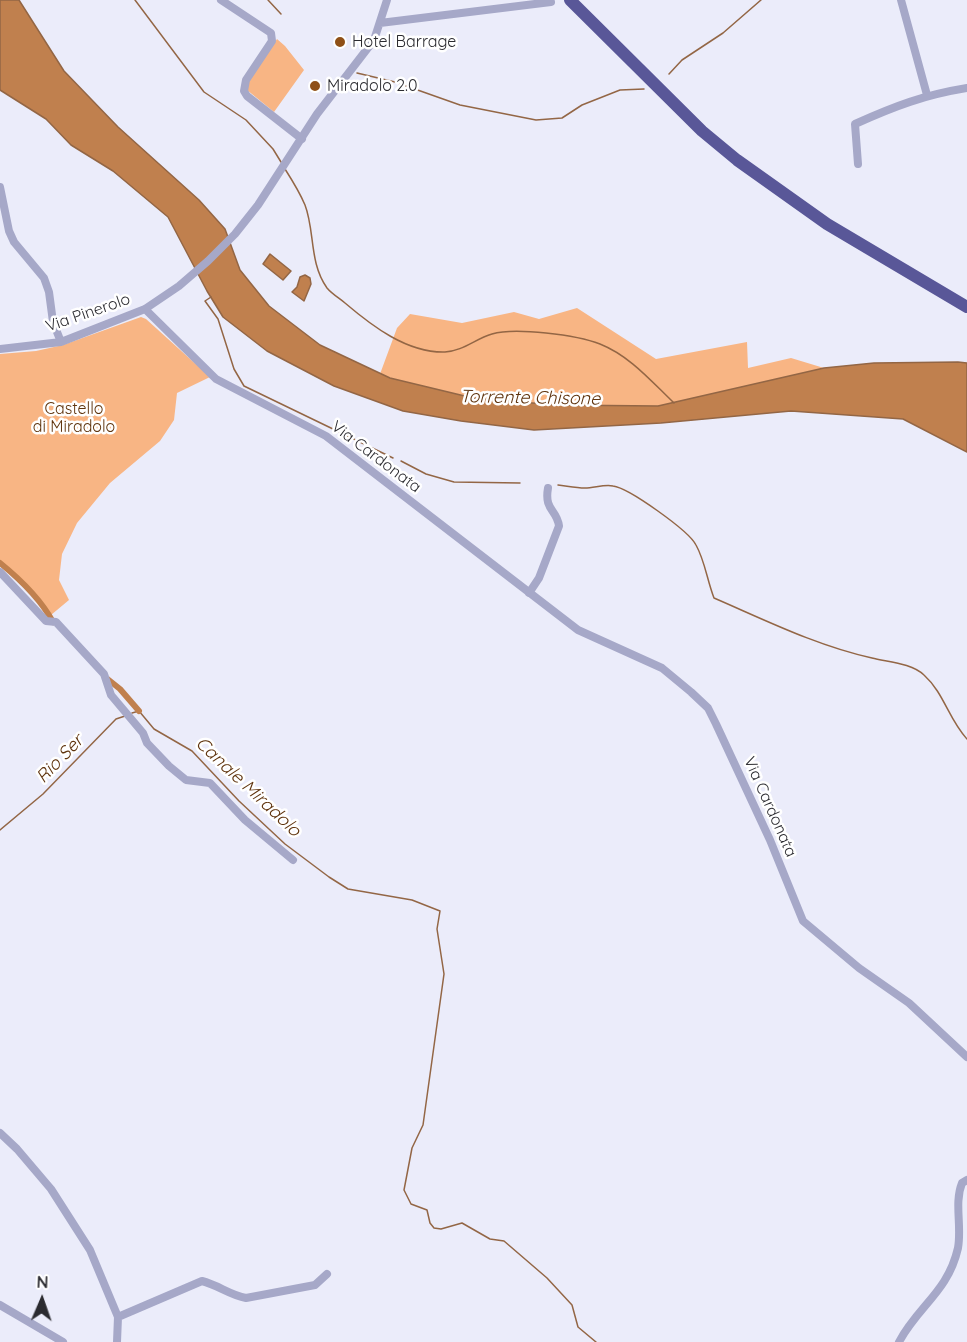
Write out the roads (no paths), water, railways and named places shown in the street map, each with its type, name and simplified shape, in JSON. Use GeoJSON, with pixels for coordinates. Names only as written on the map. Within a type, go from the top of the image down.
{"type":"FeatureCollection","features":[{"type":"Feature","properties":{"kind":"highway"},"geometry":{"type":"LineString","coordinates":[[570,0],[702,131],[736,160],[827,224],[967,307]]}},
{"type":"Feature","properties":{"kind":"highway"},"geometry":{"type":"LineString","coordinates":[[578,0],[706,126],[737,153],[829,218],[967,301]]}},
{"type":"Feature","properties":{"kind":"street"},"geometry":{"type":"LineString","coordinates":[[221,0],[271,33],[272,41],[246,80],[244,91],[247,96],[302,139]]}},
{"type":"Feature","properties":{"kind":"street"},"geometry":{"type":"LineString","coordinates":[[381,22],[387,0]]}},
{"type":"Feature","properties":{"kind":"street"},"geometry":{"type":"LineString","coordinates":[[381,22],[392,0]]}},
{"type":"Feature","properties":{"kind":"street"},"geometry":{"type":"LineString","coordinates":[[901,0],[927,95]]}},
{"type":"Feature","properties":{"kind":"street"},"geometry":{"type":"LineString","coordinates":[[381,22],[551,2]]}},
{"type":"Feature","properties":{"kind":"street","name":"Via Pinerolo"},"geometry":{"type":"LineString","coordinates":[[0,348],[61,342],[145,309],[179,286],[235,234],[258,205],[317,114],[374,40],[381,22]]}},
{"type":"Feature","properties":{"kind":"street"},"geometry":{"type":"LineString","coordinates":[[858,164],[855,124],[927,95],[967,88]]}},
{"type":"Feature","properties":{"kind":"street"},"geometry":{"type":"LineString","coordinates":[[0,187],[9,231],[14,242],[44,278],[50,292],[53,322],[61,342]]}},
{"type":"Feature","properties":{"kind":"street","name":"Via Cardonata"},"geometry":{"type":"LineString","coordinates":[[145,309],[216,379],[326,436],[578,630],[662,668],[708,708],[770,840],[803,921],[859,968],[909,1003],[967,1057]]}},
{"type":"Feature","properties":{"kind":"street"},"geometry":{"type":"LineString","coordinates":[[528,593],[539,578],[559,526],[558,519],[547,505],[548,489]]}},
{"type":"Feature","properties":{"kind":"street"},"geometry":{"type":"LineString","coordinates":[[0,572],[46,621],[56,622],[106,679],[111,695],[143,733],[147,743],[169,766],[186,780],[210,783],[245,820],[293,860]]}},
{"type":"Feature","properties":{"kind":"street"},"geometry":{"type":"LineString","coordinates":[[0,1133],[51,1189],[90,1250],[118,1317],[117,1342]]}},
{"type":"Feature","properties":{"kind":"street"},"geometry":{"type":"LineString","coordinates":[[899,1342],[947,1278],[958,1248],[958,1194],[962,1183],[967,1180]]}},
{"type":"Feature","properties":{"kind":"street"},"geometry":{"type":"LineString","coordinates":[[118,1317],[202,1281],[212,1283],[234,1296],[246,1298],[315,1286],[327,1274]]}},
{"type":"Feature","properties":{"kind":"street"},"geometry":{"type":"LineString","coordinates":[[0,1305],[63,1342]]}},
{"type":"Feature","properties":{"kind":"waterway"},"geometry":{"type":"LineString","coordinates":[[135,0],[204,92],[246,120],[273,149],[281,162]]}},
{"type":"Feature","properties":{"kind":"waterway"},"geometry":{"type":"LineString","coordinates":[[268,0],[281,14]]}},
{"type":"Feature","properties":{"kind":"waterway"},"geometry":{"type":"LineString","coordinates":[[669,74],[682,60],[723,33],[761,0]]}},
{"type":"Feature","properties":{"kind":"waterway"},"geometry":{"type":"LineString","coordinates":[[357,73],[395,82],[460,105],[536,120],[562,118],[582,105],[620,90],[644,89]]}},
{"type":"Feature","properties":{"kind":"waterway"},"geometry":{"type":"LineString","coordinates":[[285,169],[305,205],[321,278],[333,294],[378,329],[417,348],[445,352],[458,349],[492,334],[515,331],[562,335],[590,341],[611,349],[631,362],[674,403]]}},
{"type":"Feature","properties":{"kind":"waterway"},"geometry":{"type":"LineString","coordinates":[[211,297],[205,301],[218,319],[234,369],[244,386],[393,458]]}},
{"type":"Feature","properties":{"kind":"waterway"},"geometry":{"type":"LineString","coordinates":[[401,461],[426,474],[454,482],[520,483]]}},
{"type":"Feature","properties":{"kind":"waterway"},"geometry":{"type":"LineString","coordinates":[[558,485],[585,488],[613,486],[632,494],[658,511],[682,530],[696,545],[714,598],[811,640],[852,653],[906,665],[919,671],[937,690],[967,739]]}},
{"type":"Feature","properties":{"kind":"waterway","name":"Canale Miradolo"},"geometry":{"type":"LineString","coordinates":[[0,563],[30,590],[53,622]]}},
{"type":"Feature","properties":{"kind":"waterway","name":"Canale Miradolo"},"geometry":{"type":"LineString","coordinates":[[105,677],[120,689],[139,711]]}},
{"type":"Feature","properties":{"kind":"waterway","name":"Canale Miradolo"},"geometry":{"type":"LineString","coordinates":[[132,713],[139,711],[154,729],[192,751],[239,801],[285,844],[329,877],[348,889],[412,900],[440,911],[437,929],[444,974],[423,1125],[412,1148],[404,1190],[411,1204],[427,1210],[430,1223],[434,1228],[441,1229],[462,1223],[490,1239],[504,1241],[547,1278],[572,1305],[578,1327],[596,1342]]}},
{"type":"Feature","properties":{"kind":"waterway","name":"Rio Ser"},"geometry":{"type":"LineString","coordinates":[[0,830],[43,794],[116,719],[125,716]]}},
{"type":"Feature","properties":{"kind":"place","name":"Hotel Barrage"},"geometry":{"type":"Point","coordinates":[340,42]}},
{"type":"Feature","properties":{"kind":"place","name":"Miradolo 2.0"},"geometry":{"type":"Point","coordinates":[315,86]}},
{"type":"Feature","properties":{"kind":"water label","name":"Torrente Chisone"},"geometry":{"type":"Point","coordinates":[530,398]}},
{"type":"Feature","properties":{"kind":"park label","name":"Castello di Miradolo"},"geometry":{"type":"Point","coordinates":[74,418]}}]}
